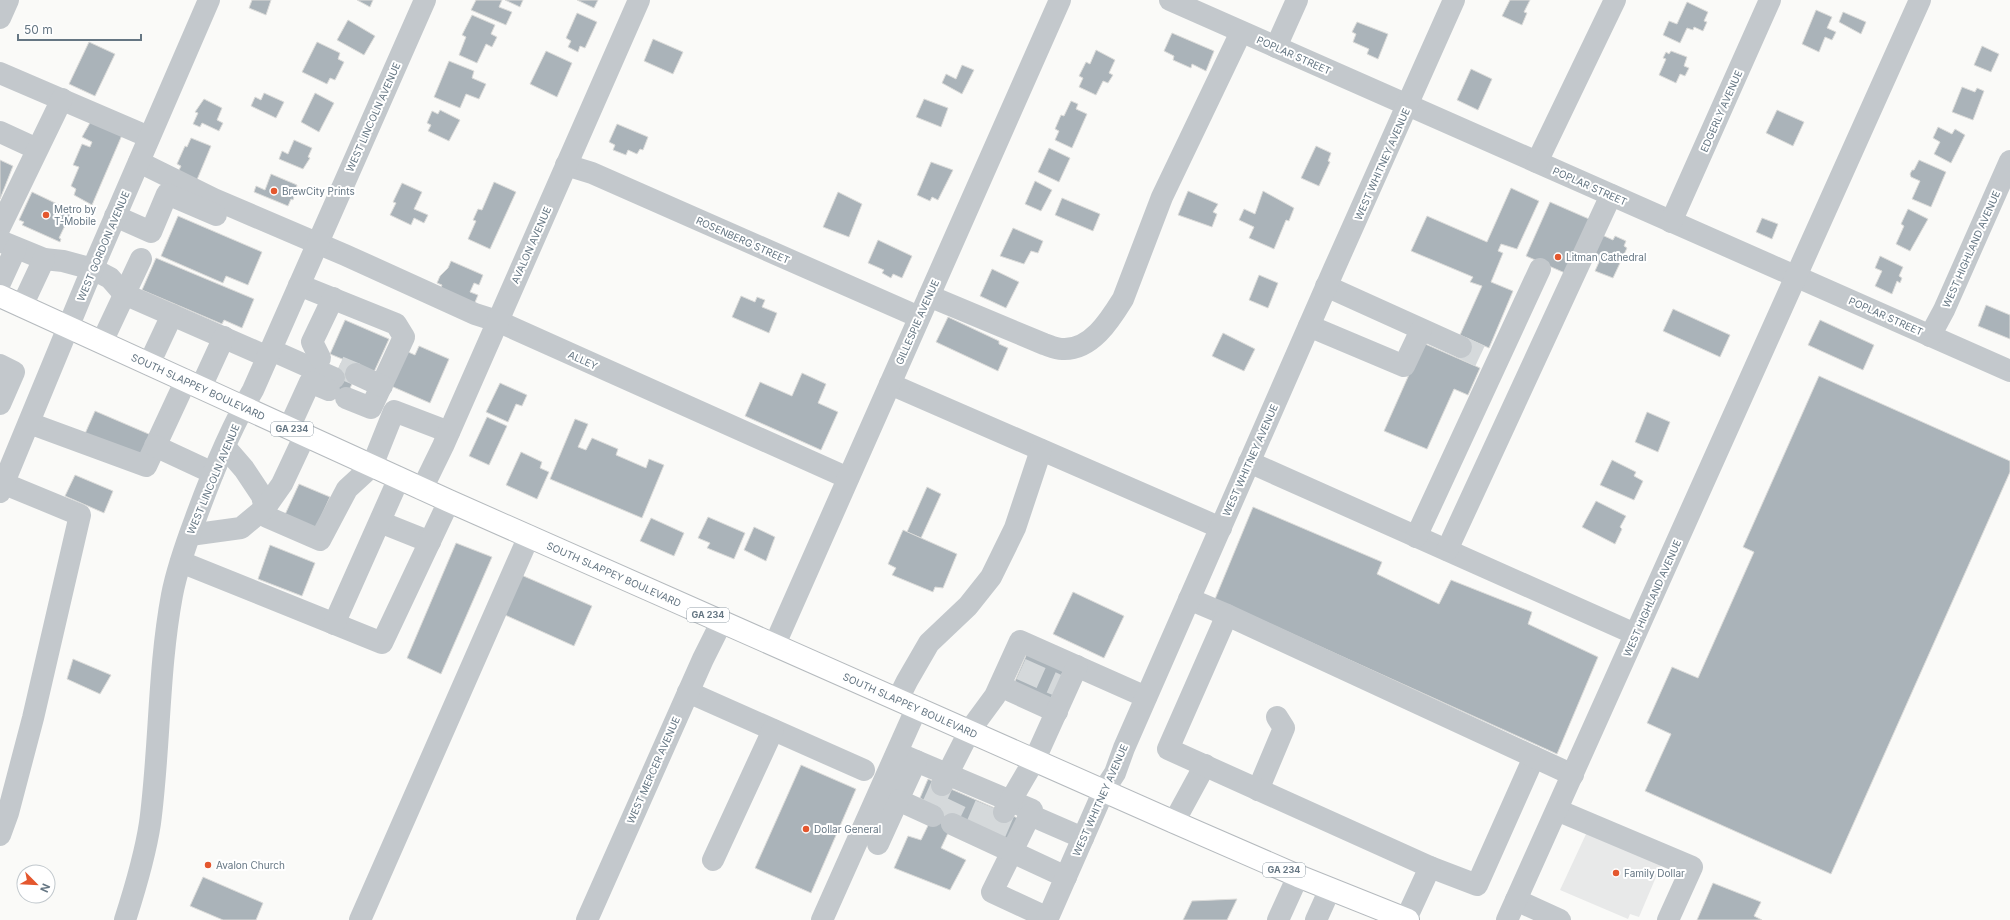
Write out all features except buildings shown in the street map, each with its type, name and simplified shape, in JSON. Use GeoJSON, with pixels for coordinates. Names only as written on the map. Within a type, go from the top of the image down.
{"type":"FeatureCollection","features":[{"type":"Feature","properties":{"kind":"main road","name":"SOUTH SLAPPEY BOULEVARD"},"geometry":{"type":"LineString","coordinates":[[0,296],[449,501],[970,730],[1174,822],[1298,876],[1407,920]]}},
{"type":"Feature","properties":{"kind":"street"},"geometry":{"type":"LineString","coordinates":[[0,18],[8,0]]}},
{"type":"Feature","properties":{"kind":"street","name":"WEST GORDON AVENUE"},"geometry":{"type":"LineString","coordinates":[[1,485],[29,423],[115,216],[209,0]]}},
{"type":"Feature","properties":{"kind":"street","name":"WEST LINCOLN AVENUE"},"geometry":{"type":"LineString","coordinates":[[125,920],[138,882],[150,824],[163,667],[172,594],[181,562],[213,474],[243,407],[253,390],[425,0]]}},
{"type":"Feature","properties":{"kind":"street","name":"AVALON AVENUE"},"geometry":{"type":"LineString","coordinates":[[422,489],[449,432],[639,0]]}},
{"type":"Feature","properties":{"kind":"street","name":"GILLESPIE AVENUE"},"geometry":{"type":"LineString","coordinates":[[775,644],[1060,0]]}},
{"type":"Feature","properties":{"kind":"street","name":"POPLAR STREET"},"geometry":{"type":"LineString","coordinates":[[1170,0],[2010,371]]}},
{"type":"Feature","properties":{"kind":"street"},"geometry":{"type":"LineString","coordinates":[[1276,47],[1297,0]]}},
{"type":"Feature","properties":{"kind":"street","name":"WEST WHITNEY AVENUE"},"geometry":{"type":"LineString","coordinates":[[1047,919],[1104,790],[1115,773],[1146,697],[1326,286],[1454,0]]}},
{"type":"Feature","properties":{"kind":"street"},"geometry":{"type":"LineString","coordinates":[[1537,162],[1615,0]]}},
{"type":"Feature","properties":{"kind":"street","name":"EDGERLY AVENUE"},"geometry":{"type":"LineString","coordinates":[[1671,222],[1770,0]]}},
{"type":"Feature","properties":{"kind":"street","name":"WEST HIGHLAND AVENUE"},"geometry":{"type":"LineString","coordinates":[[1507,920],[1920,0]]}},
{"type":"Feature","properties":{"kind":"street"},"geometry":{"type":"LineString","coordinates":[[929,296],[1044,344],[1062,349],[1077,348],[1091,341],[1114,314],[1123,299],[1162,197],[1241,32]]}},
{"type":"Feature","properties":{"kind":"street"},"geometry":{"type":"LineString","coordinates":[[0,73],[149,138]]}},
{"type":"Feature","properties":{"kind":"street"},"geometry":{"type":"LineString","coordinates":[[0,227],[62,100]]}},
{"type":"Feature","properties":{"kind":"street"},"geometry":{"type":"LineString","coordinates":[[0,132],[37,149]]}},
{"type":"Feature","properties":{"kind":"street","name":"WEST HIGHLAND AVENUE"},"geometry":{"type":"LineString","coordinates":[[1930,336],[1944,310],[2010,160]]}},
{"type":"Feature","properties":{"kind":"street","name":"ALLEY"},"geometry":{"type":"LineString","coordinates":[[139,162],[214,199],[318,243],[475,314],[497,322],[848,478]]}},
{"type":"Feature","properties":{"kind":"street","name":"ROSENBERG STREET"},"geometry":{"type":"LineString","coordinates":[[566,165],[592,173],[919,317]]}},
{"type":"Feature","properties":{"kind":"street"},"geometry":{"type":"LineString","coordinates":[[115,216],[151,232],[167,194],[236,223]]}},
{"type":"Feature","properties":{"kind":"street"},"geometry":{"type":"LineString","coordinates":[[1447,550],[1611,195]]}},
{"type":"Feature","properties":{"kind":"street"},"geometry":{"type":"LineString","coordinates":[[0,284],[8,244],[44,259],[63,261],[93,269],[110,278],[124,294],[172,315],[224,337],[333,378],[379,391],[404,337],[396,324],[299,285]]}},
{"type":"Feature","properties":{"kind":"street"},"geometry":{"type":"LineString","coordinates":[[22,306],[44,259]]}},
{"type":"Feature","properties":{"kind":"street"},"geometry":{"type":"LineString","coordinates":[[102,342],[141,259]]}},
{"type":"Feature","properties":{"kind":"street"},"geometry":{"type":"LineString","coordinates":[[1416,537],[1489,359],[1540,269]]}},
{"type":"Feature","properties":{"kind":"street"},"geometry":{"type":"LineString","coordinates":[[1326,286],[1420,330],[1461,347]]}},
{"type":"Feature","properties":{"kind":"street"},"geometry":{"type":"LineString","coordinates":[[333,298],[312,342],[333,378]]}},
{"type":"Feature","properties":{"kind":"street"},"geometry":{"type":"LineString","coordinates":[[150,364],[172,315]]}},
{"type":"Feature","properties":{"kind":"street"},"geometry":{"type":"LineString","coordinates":[[1309,326],[1404,366],[1420,330]]}},
{"type":"Feature","properties":{"kind":"street"},"geometry":{"type":"LineString","coordinates":[[29,423],[146,466],[155,446],[224,337]]}},
{"type":"Feature","properties":{"kind":"street"},"geometry":{"type":"LineString","coordinates":[[1489,359],[1527,375]]}},
{"type":"Feature","properties":{"kind":"street"},"geometry":{"type":"LineString","coordinates":[[0,365],[14,372],[0,404]]}},
{"type":"Feature","properties":{"kind":"street"},"geometry":{"type":"LineString","coordinates":[[190,535],[241,528],[265,508],[282,484],[297,432],[333,378]]}},
{"type":"Feature","properties":{"kind":"street"},"geometry":{"type":"LineString","coordinates":[[890,384],[1220,528]]}},
{"type":"Feature","properties":{"kind":"street"},"geometry":{"type":"LineString","coordinates":[[225,447],[244,469],[262,496],[267,517],[320,540],[347,489],[372,466],[394,411],[449,432]]}},
{"type":"Feature","properties":{"kind":"street"},"geometry":{"type":"LineString","coordinates":[[155,446],[213,474]]}},
{"type":"Feature","properties":{"kind":"street"},"geometry":{"type":"LineString","coordinates":[[878,844],[898,800],[906,757],[908,703],[907,681],[929,643],[968,606],[991,577],[1015,528],[1042,450]]}},
{"type":"Feature","properties":{"kind":"street"},"geometry":{"type":"LineString","coordinates":[[1249,462],[1636,634]]}},
{"type":"Feature","properties":{"kind":"street"},"geometry":{"type":"LineString","coordinates":[[334,624],[399,478]]}},
{"type":"Feature","properties":{"kind":"street"},"geometry":{"type":"LineString","coordinates":[[0,835],[8,813],[33,718],[80,515],[1,485]]}},
{"type":"Feature","properties":{"kind":"street"},"geometry":{"type":"LineString","coordinates":[[181,562],[382,643],[449,501]]}},
{"type":"Feature","properties":{"kind":"street"},"geometry":{"type":"LineString","coordinates":[[380,522],[430,542]]}},
{"type":"Feature","properties":{"kind":"street"},"geometry":{"type":"LineString","coordinates":[[360,920],[529,536]]}},
{"type":"Feature","properties":{"kind":"street"},"geometry":{"type":"LineString","coordinates":[[1189,599],[1227,615],[1573,775]]}},
{"type":"Feature","properties":{"kind":"street"},"geometry":{"type":"LineString","coordinates":[[1227,615],[1168,749],[1430,867],[1476,885],[1534,757]]}},
{"type":"Feature","properties":{"kind":"street","name":"WEST MERCER AVENUE"},"geometry":{"type":"LineString","coordinates":[[587,920],[688,692],[722,621]]}},
{"type":"Feature","properties":{"kind":"street"},"geometry":{"type":"LineString","coordinates":[[954,783],[970,730],[1015,666],[1020,641],[1146,697]]}},
{"type":"Feature","properties":{"kind":"street"},"geometry":{"type":"LineString","coordinates":[[998,802],[1035,759],[1057,712],[1062,687],[1077,666]]}},
{"type":"Feature","properties":{"kind":"street"},"geometry":{"type":"LineString","coordinates":[[1000,686],[1057,712]]}},
{"type":"Feature","properties":{"kind":"street"},"geometry":{"type":"LineString","coordinates":[[688,692],[864,770]]}},
{"type":"Feature","properties":{"kind":"street"},"geometry":{"type":"LineString","coordinates":[[1258,790],[1284,728],[1277,717]]}},
{"type":"Feature","properties":{"kind":"street"},"geometry":{"type":"LineString","coordinates":[[713,860],[773,730]]}},
{"type":"Feature","properties":{"kind":"street"},"geometry":{"type":"LineString","coordinates":[[906,757],[954,783],[998,802],[1032,810],[992,892],[1047,919]]}},
{"type":"Feature","properties":{"kind":"street"},"geometry":{"type":"LineString","coordinates":[[822,920],[906,757]]}},
{"type":"Feature","properties":{"kind":"street"},"geometry":{"type":"LineString","coordinates":[[1174,822],[1205,765]]}},
{"type":"Feature","properties":{"kind":"street"},"geometry":{"type":"LineString","coordinates":[[898,800],[984,834],[1011,852],[1066,877]]}},
{"type":"Feature","properties":{"kind":"street"},"geometry":{"type":"LineString","coordinates":[[1557,810],[1692,867],[1668,920]]}},
{"type":"Feature","properties":{"kind":"street"},"geometry":{"type":"LineString","coordinates":[[1030,816],[1083,838]]}},
{"type":"Feature","properties":{"kind":"street"},"geometry":{"type":"LineString","coordinates":[[1407,920],[1430,867]]}},
{"type":"Feature","properties":{"kind":"street"},"geometry":{"type":"LineString","coordinates":[[1278,920],[1298,876]]}},
{"type":"Feature","properties":{"kind":"street"},"geometry":{"type":"LineString","coordinates":[[1316,920],[1330,889]]}},
{"type":"Feature","properties":{"kind":"street"},"geometry":{"type":"LineString","coordinates":[[1516,900],[1560,920]]}},
{"type":"Feature","properties":{"kind":"shaded area"},"geometry":{"type":"Polygon","coordinates":[[[1587,832],[1662,863],[1639,917],[1630,914],[1628,919],[1560,890],[1587,832]]]}},
{"type":"Feature","properties":{"kind":"tunnel"},"geometry":{"type":"LineString","coordinates":[[1461,347],[1480,356]]}},
{"type":"Feature","properties":{"kind":"tunnel"},"geometry":{"type":"LineString","coordinates":[[339,367],[356,374]]}},
{"type":"Feature","properties":{"kind":"tunnel"},"geometry":{"type":"LineString","coordinates":[[1021,669],[1057,685]]}},
{"type":"Feature","properties":{"kind":"tunnel"},"geometry":{"type":"LineString","coordinates":[[933,805],[942,785]]}},
{"type":"Feature","properties":{"kind":"tunnel"},"geometry":{"type":"LineString","coordinates":[[946,822],[960,793]]}},
{"type":"Feature","properties":{"kind":"tunnel"},"geometry":{"type":"LineString","coordinates":[[977,825],[986,804]]}},
{"type":"Feature","properties":{"kind":"tunnel"},"geometry":{"type":"LineString","coordinates":[[995,833],[1004,812]]}},
{"type":"Feature","properties":{"kind":"place","name":"BrewCity Prints"},"geometry":{"type":"Point","coordinates":[274,191]}},
{"type":"Feature","properties":{"kind":"place","name":"Metro by T-Mobile"},"geometry":{"type":"Point","coordinates":[46,215]}},
{"type":"Feature","properties":{"kind":"place","name":"Litman Cathedral"},"geometry":{"type":"Point","coordinates":[1558,257]}},
{"type":"Feature","properties":{"kind":"place","name":"Dollar General"},"geometry":{"type":"Point","coordinates":[806,829]}},
{"type":"Feature","properties":{"kind":"place","name":"Avalon Church"},"geometry":{"type":"Point","coordinates":[208,865]}},
{"type":"Feature","properties":{"kind":"place","name":"Family Dollar"},"geometry":{"type":"Point","coordinates":[1616,873]}}]}
